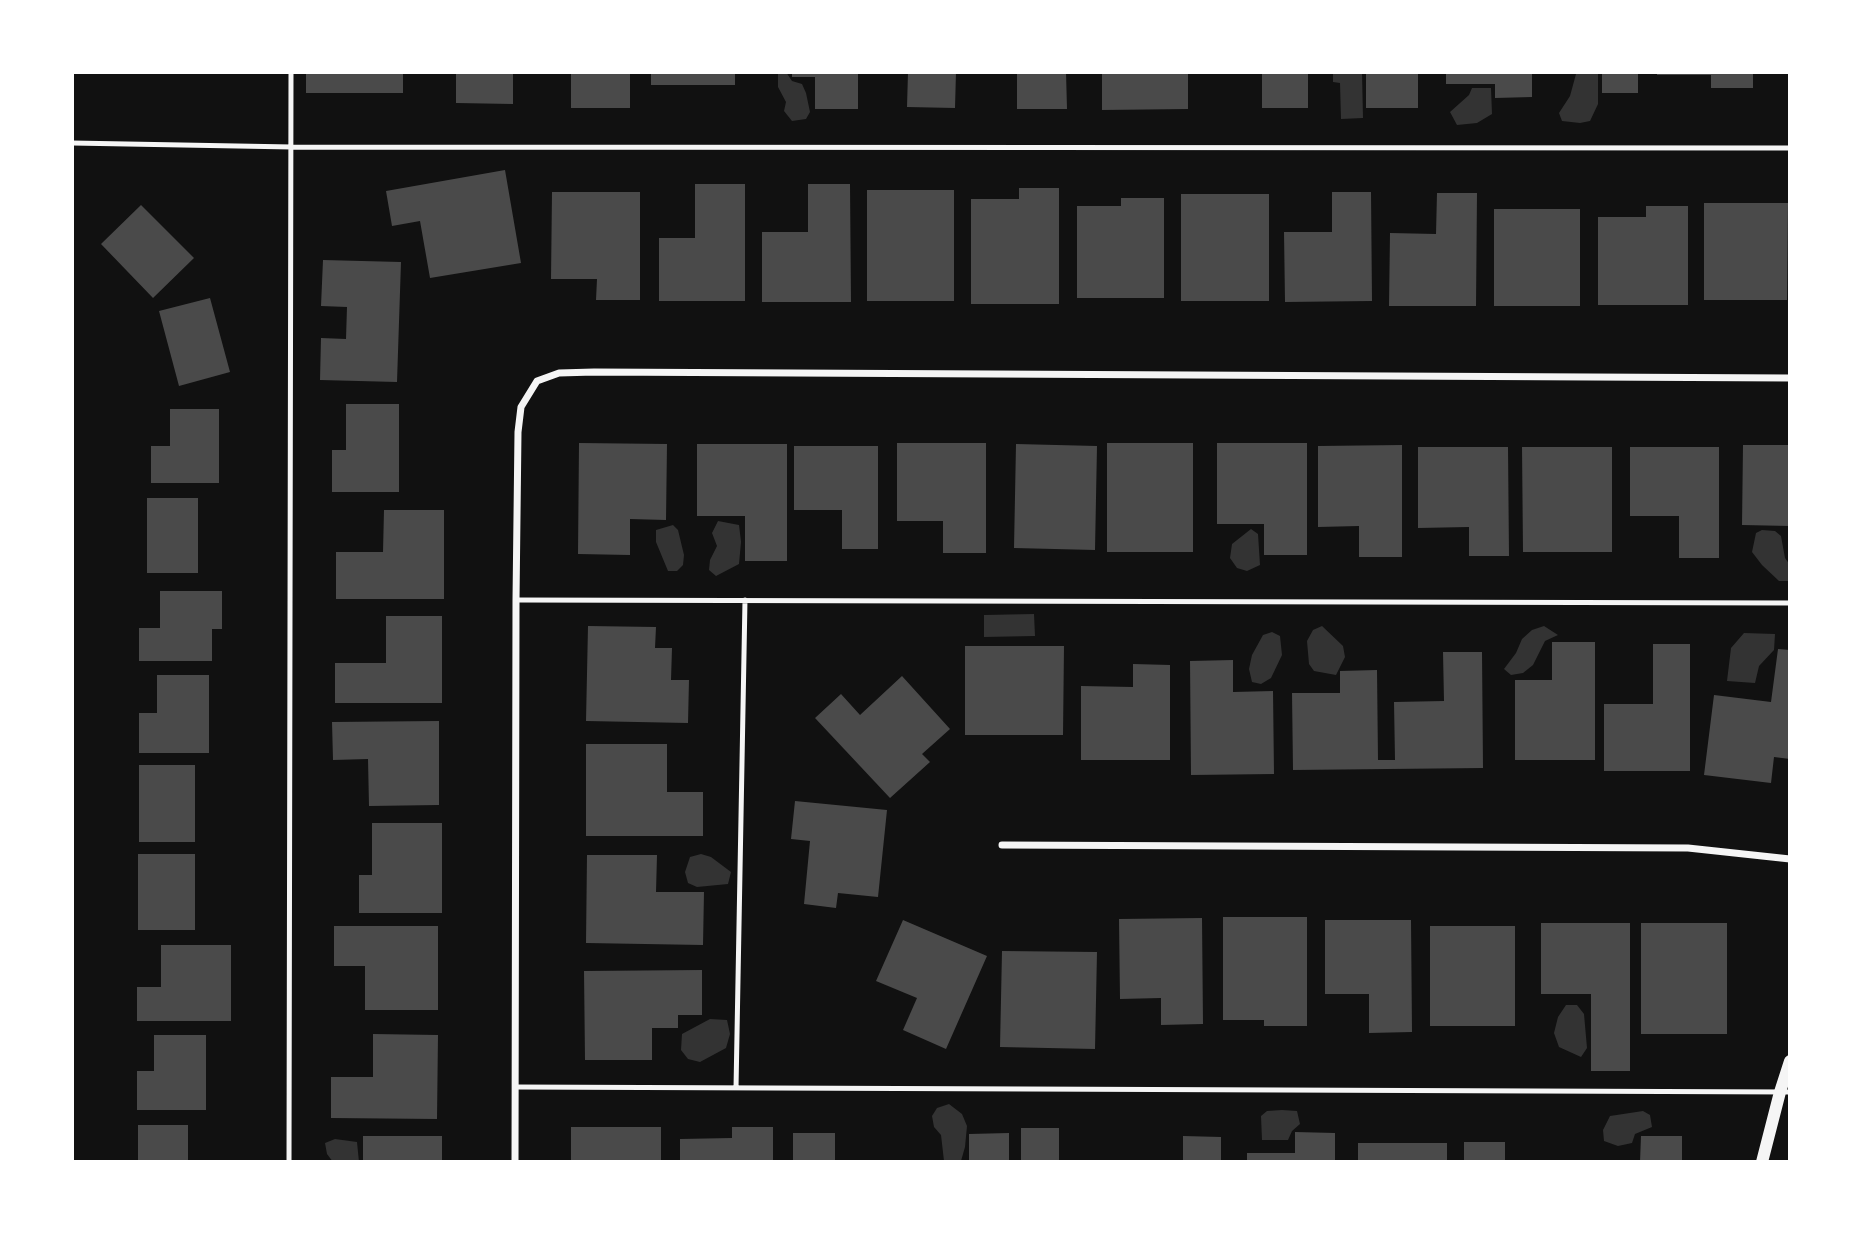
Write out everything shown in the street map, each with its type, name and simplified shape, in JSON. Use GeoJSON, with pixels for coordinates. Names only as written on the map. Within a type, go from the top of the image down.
{"type":"FeatureCollection","features":[{"type":"Feature","properties":{"kind":"street"},"geometry":{"type":"LineString","coordinates":[[514,1162],[516,600],[520,419],[521,407],[537,381],[559,373],[594,372],[1790,378]]}},
{"type":"Feature","properties":{"kind":"street"},"geometry":{"type":"LineString","coordinates":[[1002,845],[1688,848],[1790,859]]}},
{"type":"Feature","properties":{"kind":"street"},"geometry":{"type":"LineString","coordinates":[[1762,1162],[1785,1092],[1790,1061]]}},
{"type":"Feature","properties":{"kind":"lane"},"geometry":{"type":"LineString","coordinates":[[289,1162],[291,72]]}},
{"type":"Feature","properties":{"kind":"lane"},"geometry":{"type":"LineString","coordinates":[[72,143],[292,147],[1790,148]]}},
{"type":"Feature","properties":{"kind":"lane"},"geometry":{"type":"LineString","coordinates":[[516,600],[1790,603]]}},
{"type":"Feature","properties":{"kind":"lane"},"geometry":{"type":"LineString","coordinates":[[736,1088],[746,600]]}},
{"type":"Feature","properties":{"kind":"lane"},"geometry":{"type":"LineString","coordinates":[[516,1087],[1785,1092]]}},
{"type":"Feature","properties":{"kind":"shaded area"},"geometry":{"type":"Polygon","coordinates":[[[778,72],[786,72],[792,81],[802,84],[810,112],[806,119],[792,121],[784,111],[786,102],[778,87],[778,72]]]}},
{"type":"Feature","properties":{"kind":"shaded area"},"geometry":{"type":"Polygon","coordinates":[[[1333,72],[1362,72],[1363,118],[1341,119],[1340,83],[1333,82],[1333,72]]]}},
{"type":"Feature","properties":{"kind":"shaded area"},"geometry":{"type":"Polygon","coordinates":[[[1598,73],[1598,104],[1590,121],[1562,121],[1559,113],[1570,96],[1576,74],[1598,73]]]}},
{"type":"Feature","properties":{"kind":"shaded area"},"geometry":{"type":"Polygon","coordinates":[[[1472,88],[1491,88],[1492,114],[1477,123],[1457,125],[1450,112],[1469,95],[1472,88]]]}},
{"type":"Feature","properties":{"kind":"shaded area"},"geometry":{"type":"Polygon","coordinates":[[[718,521],[739,525],[741,542],[739,564],[716,576],[709,570],[710,560],[717,546],[712,533],[718,521]]]}},
{"type":"Feature","properties":{"kind":"shaded area"},"geometry":{"type":"Polygon","coordinates":[[[673,525],[678,530],[684,555],[683,565],[677,571],[668,571],[656,542],[656,530],[673,525]]]}},
{"type":"Feature","properties":{"kind":"shaded area"},"geometry":{"type":"Polygon","coordinates":[[[1251,529],[1258,534],[1260,565],[1247,571],[1237,568],[1230,558],[1232,544],[1251,529]]]}},
{"type":"Feature","properties":{"kind":"shaded area"},"geometry":{"type":"Polygon","coordinates":[[[1762,530],[1775,531],[1781,536],[1785,558],[1790,565],[1789,581],[1779,581],[1752,552],[1756,533],[1762,530]]]}},
{"type":"Feature","properties":{"kind":"shaded area"},"geometry":{"type":"Polygon","coordinates":[[[1034,614],[1035,636],[984,637],[984,615],[1034,614]]]}},
{"type":"Feature","properties":{"kind":"shaded area"},"geometry":{"type":"Polygon","coordinates":[[[1322,626],[1343,646],[1345,657],[1336,675],[1314,671],[1309,664],[1307,641],[1313,630],[1322,626]]]}},
{"type":"Feature","properties":{"kind":"shaded area"},"geometry":{"type":"Polygon","coordinates":[[[1544,626],[1558,635],[1545,641],[1533,665],[1523,673],[1511,675],[1504,669],[1522,639],[1532,630],[1544,626]]]}},
{"type":"Feature","properties":{"kind":"shaded area"},"geometry":{"type":"Polygon","coordinates":[[[1272,632],[1280,636],[1282,655],[1271,678],[1261,684],[1252,682],[1249,669],[1252,655],[1263,635],[1272,632]]]}},
{"type":"Feature","properties":{"kind":"shaded area"},"geometry":{"type":"Polygon","coordinates":[[[1744,633],[1775,634],[1774,650],[1759,666],[1755,683],[1727,681],[1731,648],[1744,633]]]}},
{"type":"Feature","properties":{"kind":"shaded area"},"geometry":{"type":"Polygon","coordinates":[[[701,854],[711,857],[731,872],[728,884],[697,887],[688,883],[685,872],[690,857],[701,854]]]}},
{"type":"Feature","properties":{"kind":"shaded area"},"geometry":{"type":"Polygon","coordinates":[[[1566,1005],[1577,1005],[1584,1014],[1587,1048],[1581,1057],[1559,1047],[1554,1033],[1558,1017],[1566,1005]]]}},
{"type":"Feature","properties":{"kind":"shaded area"},"geometry":{"type":"Polygon","coordinates":[[[710,1019],[727,1020],[730,1034],[726,1048],[700,1062],[688,1059],[681,1050],[682,1034],[710,1019]]]}},
{"type":"Feature","properties":{"kind":"shaded area"},"geometry":{"type":"Polygon","coordinates":[[[949,1104],[962,1114],[967,1126],[965,1147],[959,1162],[944,1161],[941,1135],[934,1127],[932,1116],[937,1108],[949,1104]]]}},
{"type":"Feature","properties":{"kind":"shaded area"},"geometry":{"type":"Polygon","coordinates":[[[1267,1111],[1297,1111],[1300,1124],[1292,1131],[1288,1140],[1262,1140],[1261,1116],[1267,1111]]]}},
{"type":"Feature","properties":{"kind":"shaded area"},"geometry":{"type":"Polygon","coordinates":[[[1643,1111],[1650,1115],[1652,1127],[1635,1134],[1632,1143],[1618,1146],[1604,1141],[1603,1130],[1610,1116],[1643,1111]]]}},
{"type":"Feature","properties":{"kind":"shaded area"},"geometry":{"type":"Polygon","coordinates":[[[335,1139],[357,1142],[359,1162],[333,1162],[327,1154],[325,1143],[335,1139]]]}},
{"type":"Feature","properties":{"kind":"building"},"geometry":{"type":"Polygon","coordinates":[[[306,72],[403,72],[403,93],[306,93],[306,72]]]}},
{"type":"Feature","properties":{"kind":"building"},"geometry":{"type":"Polygon","coordinates":[[[456,72],[513,72],[513,104],[456,103],[456,72]]]}},
{"type":"Feature","properties":{"kind":"building"},"geometry":{"type":"Polygon","coordinates":[[[571,72],[630,72],[630,108],[571,108],[571,72]]]}},
{"type":"Feature","properties":{"kind":"building"},"geometry":{"type":"Polygon","coordinates":[[[651,72],[735,72],[735,85],[651,85],[651,72]]]}},
{"type":"Feature","properties":{"kind":"building"},"geometry":{"type":"Polygon","coordinates":[[[792,72],[858,72],[858,109],[815,109],[815,77],[792,77],[792,72]]]}},
{"type":"Feature","properties":{"kind":"building"},"geometry":{"type":"Polygon","coordinates":[[[908,72],[956,72],[955,108],[907,107],[908,72]]]}},
{"type":"Feature","properties":{"kind":"building"},"geometry":{"type":"Polygon","coordinates":[[[1017,72],[1066,72],[1067,109],[1017,109],[1017,72]]]}},
{"type":"Feature","properties":{"kind":"building"},"geometry":{"type":"Polygon","coordinates":[[[1102,72],[1188,72],[1188,109],[1102,110],[1102,72]]]}},
{"type":"Feature","properties":{"kind":"building"},"geometry":{"type":"Polygon","coordinates":[[[1262,72],[1308,72],[1308,108],[1262,108],[1262,72]]]}},
{"type":"Feature","properties":{"kind":"building"},"geometry":{"type":"Polygon","coordinates":[[[1366,72],[1418,72],[1418,108],[1366,108],[1366,72]]]}},
{"type":"Feature","properties":{"kind":"building"},"geometry":{"type":"Polygon","coordinates":[[[1446,72],[1532,72],[1532,97],[1495,98],[1495,84],[1446,84],[1446,72]]]}},
{"type":"Feature","properties":{"kind":"building"},"geometry":{"type":"Polygon","coordinates":[[[1602,72],[1638,72],[1638,93],[1602,93],[1602,72]]]}},
{"type":"Feature","properties":{"kind":"building"},"geometry":{"type":"Polygon","coordinates":[[[1657,72],[1753,72],[1753,88],[1711,88],[1711,75],[1657,75],[1657,72]]]}},
{"type":"Feature","properties":{"kind":"building"},"geometry":{"type":"Polygon","coordinates":[[[505,170],[521,263],[430,278],[420,221],[392,226],[386,191],[505,170]]]}},
{"type":"Feature","properties":{"kind":"building"},"geometry":{"type":"Polygon","coordinates":[[[695,184],[745,184],[745,301],[659,301],[659,238],[695,238],[695,184]]]}},
{"type":"Feature","properties":{"kind":"building"},"geometry":{"type":"Polygon","coordinates":[[[808,184],[850,184],[851,302],[762,302],[762,232],[808,232],[808,184]]]}},
{"type":"Feature","properties":{"kind":"building"},"geometry":{"type":"Polygon","coordinates":[[[1019,188],[1059,188],[1059,304],[971,304],[971,199],[1019,199],[1019,188]]]}},
{"type":"Feature","properties":{"kind":"building"},"geometry":{"type":"Polygon","coordinates":[[[867,190],[954,190],[954,301],[867,301],[867,190]]]}},
{"type":"Feature","properties":{"kind":"building"},"geometry":{"type":"Polygon","coordinates":[[[552,192],[640,192],[640,300],[596,300],[597,279],[551,279],[552,192]]]}},
{"type":"Feature","properties":{"kind":"building"},"geometry":{"type":"Polygon","coordinates":[[[1332,192],[1371,192],[1372,301],[1285,302],[1284,232],[1332,232],[1332,192]]]}},
{"type":"Feature","properties":{"kind":"building"},"geometry":{"type":"Polygon","coordinates":[[[1437,193],[1477,193],[1476,306],[1389,306],[1390,233],[1436,234],[1437,193]]]}},
{"type":"Feature","properties":{"kind":"building"},"geometry":{"type":"Polygon","coordinates":[[[1181,194],[1269,194],[1269,301],[1181,301],[1181,194]]]}},
{"type":"Feature","properties":{"kind":"building"},"geometry":{"type":"Polygon","coordinates":[[[1121,198],[1164,198],[1164,298],[1077,298],[1077,206],[1121,206],[1121,198]]]}},
{"type":"Feature","properties":{"kind":"building"},"geometry":{"type":"Polygon","coordinates":[[[1704,203],[1788,203],[1787,300],[1704,300],[1704,203]]]}},
{"type":"Feature","properties":{"kind":"building"},"geometry":{"type":"Polygon","coordinates":[[[141,205],[194,258],[153,298],[101,244],[141,205]]]}},
{"type":"Feature","properties":{"kind":"building"},"geometry":{"type":"Polygon","coordinates":[[[1646,206],[1688,206],[1688,305],[1598,305],[1598,217],[1646,217],[1646,206]]]}},
{"type":"Feature","properties":{"kind":"building"},"geometry":{"type":"Polygon","coordinates":[[[1494,209],[1580,209],[1580,306],[1494,306],[1494,209]]]}},
{"type":"Feature","properties":{"kind":"building"},"geometry":{"type":"Polygon","coordinates":[[[323,260],[401,262],[397,382],[320,380],[321,338],[346,339],[347,307],[321,306],[323,260]]]}},
{"type":"Feature","properties":{"kind":"building"},"geometry":{"type":"Polygon","coordinates":[[[210,298],[230,372],[179,386],[159,311],[210,298]]]}},
{"type":"Feature","properties":{"kind":"building"},"geometry":{"type":"Polygon","coordinates":[[[346,404],[399,404],[399,492],[332,492],[332,450],[346,450],[346,404]]]}},
{"type":"Feature","properties":{"kind":"building"},"geometry":{"type":"Polygon","coordinates":[[[170,409],[219,409],[219,483],[151,483],[151,446],[170,446],[170,409]]]}},
{"type":"Feature","properties":{"kind":"building"},"geometry":{"type":"Polygon","coordinates":[[[579,443],[667,444],[666,520],[630,519],[630,555],[578,554],[579,443]]]}},
{"type":"Feature","properties":{"kind":"building"},"geometry":{"type":"Polygon","coordinates":[[[897,443],[986,443],[986,553],[943,553],[943,521],[897,521],[897,443]]]}},
{"type":"Feature","properties":{"kind":"building"},"geometry":{"type":"Polygon","coordinates":[[[1107,443],[1193,443],[1193,552],[1107,552],[1107,443]]]}},
{"type":"Feature","properties":{"kind":"building"},"geometry":{"type":"Polygon","coordinates":[[[1217,443],[1307,443],[1307,555],[1264,555],[1264,524],[1217,524],[1217,443]]]}},
{"type":"Feature","properties":{"kind":"building"},"geometry":{"type":"Polygon","coordinates":[[[697,444],[787,444],[787,561],[745,561],[745,516],[697,516],[697,444]]]}},
{"type":"Feature","properties":{"kind":"building"},"geometry":{"type":"Polygon","coordinates":[[[1016,444],[1097,446],[1095,550],[1014,548],[1016,444]]]}},
{"type":"Feature","properties":{"kind":"building"},"geometry":{"type":"Polygon","coordinates":[[[1402,445],[1402,557],[1359,557],[1359,526],[1318,527],[1318,446],[1402,445]]]}},
{"type":"Feature","properties":{"kind":"building"},"geometry":{"type":"Polygon","coordinates":[[[1743,445],[1790,445],[1790,526],[1742,525],[1743,445]]]}},
{"type":"Feature","properties":{"kind":"building"},"geometry":{"type":"Polygon","coordinates":[[[794,446],[878,446],[878,549],[842,549],[842,510],[794,510],[794,446]]]}},
{"type":"Feature","properties":{"kind":"building"},"geometry":{"type":"Polygon","coordinates":[[[1418,447],[1508,447],[1509,556],[1469,556],[1469,527],[1418,528],[1418,447]]]}},
{"type":"Feature","properties":{"kind":"building"},"geometry":{"type":"Polygon","coordinates":[[[1522,447],[1612,447],[1612,552],[1523,552],[1522,447]]]}},
{"type":"Feature","properties":{"kind":"building"},"geometry":{"type":"Polygon","coordinates":[[[1630,447],[1719,447],[1719,558],[1679,558],[1679,516],[1630,516],[1630,447]]]}},
{"type":"Feature","properties":{"kind":"building"},"geometry":{"type":"Polygon","coordinates":[[[147,498],[198,498],[198,573],[147,573],[147,498]]]}},
{"type":"Feature","properties":{"kind":"building"},"geometry":{"type":"Polygon","coordinates":[[[384,510],[444,510],[444,599],[336,599],[336,552],[383,552],[384,510]]]}},
{"type":"Feature","properties":{"kind":"building"},"geometry":{"type":"Polygon","coordinates":[[[160,591],[222,591],[222,629],[212,629],[212,661],[139,661],[139,628],[160,628],[160,591]]]}},
{"type":"Feature","properties":{"kind":"building"},"geometry":{"type":"Polygon","coordinates":[[[386,616],[442,616],[442,703],[335,703],[335,663],[386,663],[386,616]]]}},
{"type":"Feature","properties":{"kind":"building"},"geometry":{"type":"Polygon","coordinates":[[[588,626],[656,627],[655,648],[672,648],[671,680],[689,680],[688,723],[586,721],[588,626]]]}},
{"type":"Feature","properties":{"kind":"building"},"geometry":{"type":"Polygon","coordinates":[[[1552,642],[1595,642],[1595,760],[1515,760],[1515,680],[1552,680],[1552,642]]]}},
{"type":"Feature","properties":{"kind":"building"},"geometry":{"type":"Polygon","coordinates":[[[1653,644],[1690,644],[1690,771],[1604,771],[1604,704],[1653,704],[1653,644]]]}},
{"type":"Feature","properties":{"kind":"building"},"geometry":{"type":"Polygon","coordinates":[[[965,646],[1064,646],[1063,735],[965,735],[965,646]]]}},
{"type":"Feature","properties":{"kind":"building"},"geometry":{"type":"Polygon","coordinates":[[[1778,649],[1790,650],[1790,759],[1774,757],[1771,783],[1704,775],[1714,695],[1771,702],[1778,649]]]}},
{"type":"Feature","properties":{"kind":"building"},"geometry":{"type":"Polygon","coordinates":[[[1443,652],[1482,652],[1483,768],[1293,770],[1292,693],[1340,693],[1340,671],[1377,670],[1378,760],[1395,760],[1394,702],[1444,701],[1443,652]]]}},
{"type":"Feature","properties":{"kind":"building"},"geometry":{"type":"Polygon","coordinates":[[[1233,660],[1233,692],[1273,691],[1274,774],[1191,775],[1190,661],[1233,660]]]}},
{"type":"Feature","properties":{"kind":"building"},"geometry":{"type":"Polygon","coordinates":[[[1133,664],[1170,665],[1170,760],[1081,760],[1081,686],[1133,687],[1133,664]]]}},
{"type":"Feature","properties":{"kind":"building"},"geometry":{"type":"Polygon","coordinates":[[[157,675],[209,675],[209,753],[139,753],[139,713],[157,713],[157,675]]]}},
{"type":"Feature","properties":{"kind":"building"},"geometry":{"type":"Polygon","coordinates":[[[902,676],[950,729],[922,754],[930,762],[890,798],[815,718],[841,694],[860,715],[902,676]]]}},
{"type":"Feature","properties":{"kind":"building"},"geometry":{"type":"Polygon","coordinates":[[[439,721],[439,805],[369,806],[368,759],[333,760],[332,722],[439,721]]]}},
{"type":"Feature","properties":{"kind":"building"},"geometry":{"type":"Polygon","coordinates":[[[586,744],[667,744],[667,792],[703,792],[703,836],[586,836],[586,744]]]}},
{"type":"Feature","properties":{"kind":"building"},"geometry":{"type":"Polygon","coordinates":[[[139,765],[195,765],[195,842],[139,842],[139,765]]]}},
{"type":"Feature","properties":{"kind":"building"},"geometry":{"type":"Polygon","coordinates":[[[795,801],[887,810],[878,897],[838,893],[836,908],[804,904],[810,841],[791,839],[795,801]]]}},
{"type":"Feature","properties":{"kind":"building"},"geometry":{"type":"Polygon","coordinates":[[[372,823],[442,823],[442,913],[359,913],[359,875],[372,875],[372,823]]]}},
{"type":"Feature","properties":{"kind":"building"},"geometry":{"type":"Polygon","coordinates":[[[138,854],[195,854],[195,930],[138,930],[138,854]]]}},
{"type":"Feature","properties":{"kind":"building"},"geometry":{"type":"Polygon","coordinates":[[[587,855],[657,855],[656,892],[704,892],[703,945],[586,943],[587,855]]]}},
{"type":"Feature","properties":{"kind":"building"},"geometry":{"type":"Polygon","coordinates":[[[1223,917],[1307,917],[1307,1026],[1264,1026],[1264,1020],[1223,1020],[1223,917]]]}},
{"type":"Feature","properties":{"kind":"building"},"geometry":{"type":"Polygon","coordinates":[[[1202,918],[1203,1024],[1161,1025],[1161,998],[1120,999],[1119,919],[1202,918]]]}},
{"type":"Feature","properties":{"kind":"building"},"geometry":{"type":"Polygon","coordinates":[[[903,920],[987,956],[946,1049],[903,1030],[917,998],[876,981],[903,920]]]}},
{"type":"Feature","properties":{"kind":"building"},"geometry":{"type":"Polygon","coordinates":[[[1325,920],[1411,920],[1412,1032],[1369,1033],[1369,994],[1325,994],[1325,920]]]}},
{"type":"Feature","properties":{"kind":"building"},"geometry":{"type":"Polygon","coordinates":[[[1541,923],[1630,923],[1630,1071],[1591,1071],[1591,994],[1541,994],[1541,923]]]}},
{"type":"Feature","properties":{"kind":"building"},"geometry":{"type":"Polygon","coordinates":[[[1641,923],[1727,923],[1727,1034],[1641,1034],[1641,923]]]}},
{"type":"Feature","properties":{"kind":"building"},"geometry":{"type":"Polygon","coordinates":[[[334,926],[438,926],[438,1010],[365,1010],[365,966],[334,966],[334,926]]]}},
{"type":"Feature","properties":{"kind":"building"},"geometry":{"type":"Polygon","coordinates":[[[1430,926],[1515,926],[1515,1026],[1430,1026],[1430,926]]]}},
{"type":"Feature","properties":{"kind":"building"},"geometry":{"type":"Polygon","coordinates":[[[161,945],[231,945],[231,1021],[137,1021],[137,987],[161,987],[161,945]]]}},
{"type":"Feature","properties":{"kind":"building"},"geometry":{"type":"Polygon","coordinates":[[[1002,951],[1097,952],[1095,1049],[1000,1047],[1002,951]]]}},
{"type":"Feature","properties":{"kind":"building"},"geometry":{"type":"Polygon","coordinates":[[[702,970],[702,1015],[678,1015],[678,1028],[652,1028],[652,1060],[585,1060],[584,971],[702,970]]]}},
{"type":"Feature","properties":{"kind":"building"},"geometry":{"type":"Polygon","coordinates":[[[373,1034],[438,1035],[437,1119],[331,1118],[331,1077],[373,1077],[373,1034]]]}},
{"type":"Feature","properties":{"kind":"building"},"geometry":{"type":"Polygon","coordinates":[[[154,1035],[206,1035],[206,1110],[137,1110],[137,1071],[154,1071],[154,1035]]]}},
{"type":"Feature","properties":{"kind":"building"},"geometry":{"type":"Polygon","coordinates":[[[138,1125],[188,1125],[188,1162],[138,1162],[138,1125]]]}},
{"type":"Feature","properties":{"kind":"building"},"geometry":{"type":"Polygon","coordinates":[[[571,1127],[661,1127],[661,1162],[571,1162],[571,1127]]]}},
{"type":"Feature","properties":{"kind":"building"},"geometry":{"type":"Polygon","coordinates":[[[732,1127],[773,1127],[773,1162],[680,1162],[680,1139],[732,1138],[732,1127]]]}},
{"type":"Feature","properties":{"kind":"building"},"geometry":{"type":"Polygon","coordinates":[[[1021,1128],[1059,1128],[1059,1162],[1021,1162],[1021,1128]]]}},
{"type":"Feature","properties":{"kind":"building"},"geometry":{"type":"Polygon","coordinates":[[[1295,1132],[1335,1133],[1335,1162],[1247,1162],[1247,1153],[1295,1153],[1295,1132]]]}},
{"type":"Feature","properties":{"kind":"building"},"geometry":{"type":"Polygon","coordinates":[[[793,1133],[835,1133],[835,1162],[793,1162],[793,1133]]]}},
{"type":"Feature","properties":{"kind":"building"},"geometry":{"type":"Polygon","coordinates":[[[1009,1133],[1009,1162],[969,1162],[969,1134],[1009,1133]]]}},
{"type":"Feature","properties":{"kind":"building"},"geometry":{"type":"Polygon","coordinates":[[[363,1136],[442,1136],[442,1162],[363,1162],[363,1136]]]}},
{"type":"Feature","properties":{"kind":"building"},"geometry":{"type":"Polygon","coordinates":[[[1183,1136],[1221,1137],[1221,1162],[1183,1162],[1183,1136]]]}},
{"type":"Feature","properties":{"kind":"building"},"geometry":{"type":"Polygon","coordinates":[[[1641,1136],[1682,1136],[1682,1162],[1640,1162],[1641,1136]]]}},
{"type":"Feature","properties":{"kind":"building"},"geometry":{"type":"Polygon","coordinates":[[[1464,1142],[1505,1142],[1505,1162],[1464,1162],[1464,1142]]]}},
{"type":"Feature","properties":{"kind":"building"},"geometry":{"type":"Polygon","coordinates":[[[1358,1143],[1447,1143],[1447,1162],[1358,1162],[1358,1143]]]}}]}
